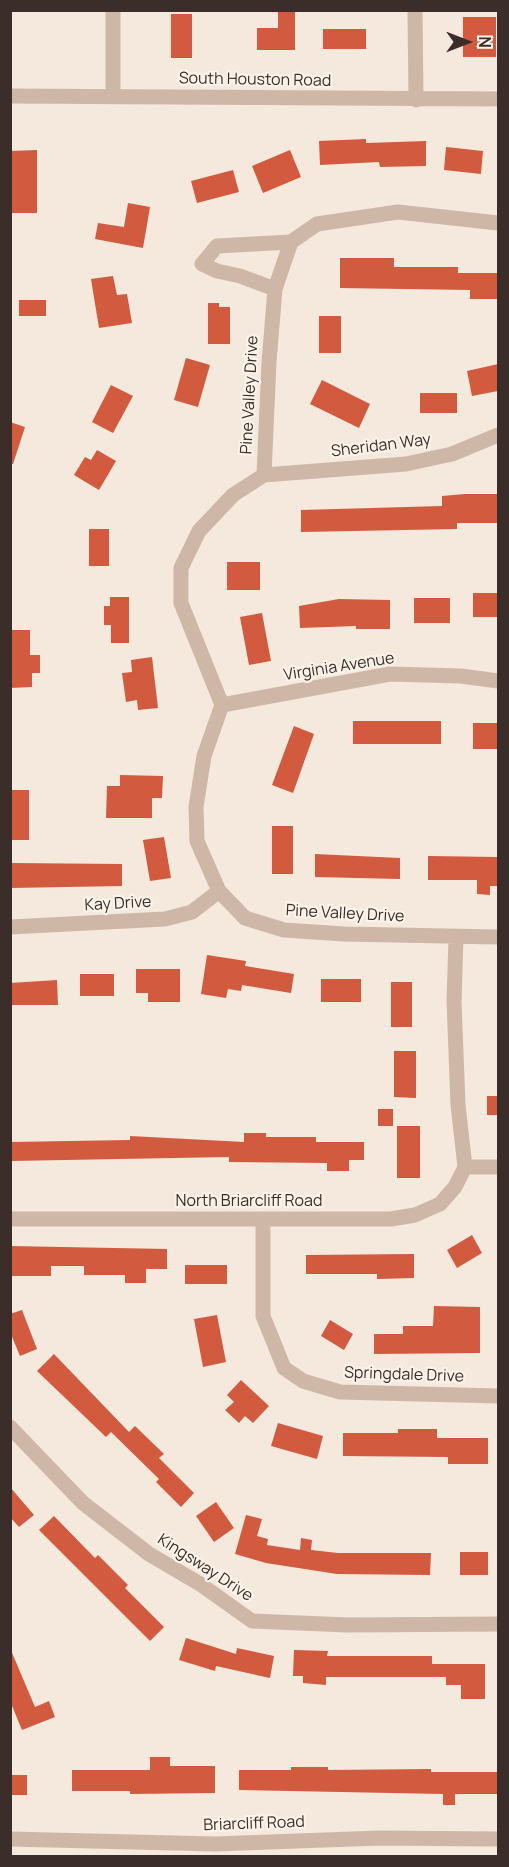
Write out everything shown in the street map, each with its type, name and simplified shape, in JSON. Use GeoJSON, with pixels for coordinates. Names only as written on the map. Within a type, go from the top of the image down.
{"type":"FeatureCollection","features":[{"type":"Feature","properties":{"kind":"street"},"geometry":{"type":"LineString","coordinates":[[113,10],[113,96]]}},
{"type":"Feature","properties":{"kind":"street"},"geometry":{"type":"LineString","coordinates":[[415,10],[416,100]]}},
{"type":"Feature","properties":{"kind":"street","name":"South Houston Road"},"geometry":{"type":"LineString","coordinates":[[10,96],[498,99]]}},
{"type":"Feature","properties":{"kind":"street"},"geometry":{"type":"LineString","coordinates":[[275,289],[202,264],[217,246],[291,243],[317,224],[398,212],[498,223]]}},
{"type":"Feature","properties":{"kind":"street","name":"Pine Valley Drive"},"geometry":{"type":"LineString","coordinates":[[291,243],[275,289],[264,475],[232,495],[200,531],[181,568],[181,603],[222,705],[204,756],[196,807],[197,841],[219,891],[245,918],[284,930],[498,937]]}},
{"type":"Feature","properties":{"kind":"street","name":"Sheridan Way"},"geometry":{"type":"LineString","coordinates":[[264,475],[406,464],[452,454],[498,435]]}},
{"type":"Feature","properties":{"kind":"street","name":"Virginia Avenue"},"geometry":{"type":"LineString","coordinates":[[222,705],[390,674],[461,676],[498,681]]}},
{"type":"Feature","properties":{"kind":"street","name":"Kay Drive"},"geometry":{"type":"LineString","coordinates":[[10,927],[165,919],[192,912],[219,891]]}},
{"type":"Feature","properties":{"kind":"street"},"geometry":{"type":"LineString","coordinates":[[456,937],[457,1082],[465,1167],[498,1167]]}},
{"type":"Feature","properties":{"kind":"street","name":"North Briarcliff Road"},"geometry":{"type":"LineString","coordinates":[[10,1219],[263,1221],[391,1219],[415,1215],[440,1204],[454,1187],[465,1167]]}},
{"type":"Feature","properties":{"kind":"street","name":"Springdale Drive"},"geometry":{"type":"LineString","coordinates":[[263,1221],[263,1316],[284,1368],[303,1381],[340,1392],[498,1396]]}},
{"type":"Feature","properties":{"kind":"street","name":"Kingsway Drive"},"geometry":{"type":"LineString","coordinates":[[10,1427],[83,1503],[149,1554],[200,1584],[252,1621],[348,1625],[498,1624]]}},
{"type":"Feature","properties":{"kind":"street","name":"Briarcliff Road"},"geometry":{"type":"LineString","coordinates":[[10,1839],[215,1844],[379,1838],[498,1839]]}},
{"type":"Feature","properties":{"kind":"building"},"geometry":{"type":"Polygon","coordinates":[[[278,10],[295,10],[295,50],[257,50],[257,28],[278,28],[278,10]]]}},
{"type":"Feature","properties":{"kind":"building"},"geometry":{"type":"Polygon","coordinates":[[[171,14],[192,14],[192,58],[171,58],[171,14]]]}},
{"type":"Feature","properties":{"kind":"building"},"geometry":{"type":"Polygon","coordinates":[[[463,17],[496,17],[496,57],[463,57],[463,17]]]}},
{"type":"Feature","properties":{"kind":"building"},"geometry":{"type":"Polygon","coordinates":[[[323,29],[366,29],[366,49],[323,49],[323,29]]]}},
{"type":"Feature","properties":{"kind":"building"},"geometry":{"type":"Polygon","coordinates":[[[366,139],[366,143],[426,141],[426,166],[380,167],[379,162],[320,165],[319,141],[366,139]]]}},
{"type":"Feature","properties":{"kind":"building"},"geometry":{"type":"Polygon","coordinates":[[[446,147],[483,151],[481,174],[444,170],[446,147]]]}},
{"type":"Feature","properties":{"kind":"building"},"geometry":{"type":"Polygon","coordinates":[[[37,150],[37,213],[10,213],[10,151],[37,150]]]}},
{"type":"Feature","properties":{"kind":"building"},"geometry":{"type":"Polygon","coordinates":[[[290,150],[301,177],[263,193],[252,166],[290,150]]]}},
{"type":"Feature","properties":{"kind":"building"},"geometry":{"type":"Polygon","coordinates":[[[233,170],[239,192],[197,203],[191,181],[233,170]]]}},
{"type":"Feature","properties":{"kind":"building"},"geometry":{"type":"Polygon","coordinates":[[[128,203],[150,207],[143,248],[95,239],[98,223],[124,227],[128,203]]]}},
{"type":"Feature","properties":{"kind":"building"},"geometry":{"type":"Polygon","coordinates":[[[340,258],[394,258],[394,267],[458,267],[458,273],[498,273],[498,299],[470,299],[470,290],[340,288],[340,258]]]}},
{"type":"Feature","properties":{"kind":"building"},"geometry":{"type":"Polygon","coordinates":[[[113,276],[117,295],[127,294],[132,323],[99,328],[91,279],[113,276]]]}},
{"type":"Feature","properties":{"kind":"building"},"geometry":{"type":"Polygon","coordinates":[[[19,300],[46,300],[46,316],[19,316],[19,300]]]}},
{"type":"Feature","properties":{"kind":"building"},"geometry":{"type":"Polygon","coordinates":[[[208,303],[219,303],[219,307],[230,307],[230,344],[208,344],[208,303]]]}},
{"type":"Feature","properties":{"kind":"building"},"geometry":{"type":"Polygon","coordinates":[[[319,316],[341,316],[341,353],[319,353],[319,316]]]}},
{"type":"Feature","properties":{"kind":"building"},"geometry":{"type":"Polygon","coordinates":[[[186,358],[210,365],[198,407],[174,400],[186,358]]]}},
{"type":"Feature","properties":{"kind":"building"},"geometry":{"type":"Polygon","coordinates":[[[498,364],[498,391],[472,396],[467,371],[498,364]]]}},
{"type":"Feature","properties":{"kind":"building"},"geometry":{"type":"Polygon","coordinates":[[[322,380],[370,404],[359,428],[310,404],[322,380]]]}},
{"type":"Feature","properties":{"kind":"building"},"geometry":{"type":"Polygon","coordinates":[[[111,385],[133,396],[113,433],[92,422],[111,385]]]}},
{"type":"Feature","properties":{"kind":"building"},"geometry":{"type":"Polygon","coordinates":[[[420,393],[457,393],[457,413],[420,413],[420,393]]]}},
{"type":"Feature","properties":{"kind":"building"},"geometry":{"type":"Polygon","coordinates":[[[10,422],[25,427],[13,464],[10,464],[10,422]]]}},
{"type":"Feature","properties":{"kind":"building"},"geometry":{"type":"Polygon","coordinates":[[[97,450],[116,461],[99,490],[74,475],[85,457],[91,460],[97,450]]]}},
{"type":"Feature","properties":{"kind":"building"},"geometry":{"type":"Polygon","coordinates":[[[498,494],[498,523],[457,523],[457,529],[301,532],[301,510],[442,506],[442,496],[498,494]]]}},
{"type":"Feature","properties":{"kind":"building"},"geometry":{"type":"Polygon","coordinates":[[[89,529],[109,529],[109,566],[89,566],[89,529]]]}},
{"type":"Feature","properties":{"kind":"building"},"geometry":{"type":"Polygon","coordinates":[[[227,562],[260,562],[260,590],[227,590],[227,562]]]}},
{"type":"Feature","properties":{"kind":"building"},"geometry":{"type":"Polygon","coordinates":[[[473,593],[498,593],[498,617],[473,617],[473,593]]]}},
{"type":"Feature","properties":{"kind":"building"},"geometry":{"type":"Polygon","coordinates":[[[110,597],[129,597],[129,643],[111,643],[111,625],[104,625],[104,606],[110,606],[110,597]]]}},
{"type":"Feature","properties":{"kind":"building"},"geometry":{"type":"Polygon","coordinates":[[[414,598],[450,598],[450,623],[414,623],[414,598]]]}},
{"type":"Feature","properties":{"kind":"building"},"geometry":{"type":"Polygon","coordinates":[[[339,599],[390,600],[390,629],[356,629],[356,626],[300,628],[299,606],[339,599]]]}},
{"type":"Feature","properties":{"kind":"building"},"geometry":{"type":"Polygon","coordinates":[[[262,613],[271,661],[249,665],[240,617],[262,613]]]}},
{"type":"Feature","properties":{"kind":"building"},"geometry":{"type":"Polygon","coordinates":[[[10,630],[30,630],[30,655],[40,655],[40,673],[32,673],[32,687],[10,688],[10,630]]]}},
{"type":"Feature","properties":{"kind":"building"},"geometry":{"type":"Polygon","coordinates":[[[152,657],[158,708],[138,710],[137,700],[126,702],[122,673],[132,672],[131,660],[152,657]]]}},
{"type":"Feature","properties":{"kind":"building"},"geometry":{"type":"Polygon","coordinates":[[[353,721],[441,721],[441,744],[353,744],[353,721]]]}},
{"type":"Feature","properties":{"kind":"building"},"geometry":{"type":"Polygon","coordinates":[[[473,723],[498,723],[498,749],[473,749],[473,723]]]}},
{"type":"Feature","properties":{"kind":"building"},"geometry":{"type":"Polygon","coordinates":[[[294,726],[314,734],[293,793],[272,785],[294,726]]]}},
{"type":"Feature","properties":{"kind":"building"},"geometry":{"type":"Polygon","coordinates":[[[120,775],[163,776],[162,798],[152,798],[152,818],[106,818],[107,786],[120,786],[120,775]]]}},
{"type":"Feature","properties":{"kind":"building"},"geometry":{"type":"Polygon","coordinates":[[[10,790],[29,790],[29,840],[10,840],[10,790]]]}},
{"type":"Feature","properties":{"kind":"building"},"geometry":{"type":"Polygon","coordinates":[[[272,826],[293,826],[293,874],[272,874],[272,826]]]}},
{"type":"Feature","properties":{"kind":"building"},"geometry":{"type":"Polygon","coordinates":[[[164,837],[171,878],[150,881],[143,840],[164,837]]]}},
{"type":"Feature","properties":{"kind":"building"},"geometry":{"type":"Polygon","coordinates":[[[315,854],[400,858],[400,879],[315,877],[315,854]]]}},
{"type":"Feature","properties":{"kind":"building"},"geometry":{"type":"Polygon","coordinates":[[[428,856],[498,857],[498,886],[490,886],[490,895],[477,894],[477,880],[428,880],[428,856]]]}},
{"type":"Feature","properties":{"kind":"building"},"geometry":{"type":"Polygon","coordinates":[[[10,863],[122,864],[122,886],[10,888],[10,863]]]}},
{"type":"Feature","properties":{"kind":"building"},"geometry":{"type":"Polygon","coordinates":[[[207,955],[246,961],[245,966],[294,974],[291,993],[242,985],[241,991],[228,989],[226,998],[201,994],[207,955]]]}},
{"type":"Feature","properties":{"kind":"building"},"geometry":{"type":"Polygon","coordinates":[[[136,969],[180,969],[180,1002],[148,1002],[148,993],[136,993],[136,969]]]}},
{"type":"Feature","properties":{"kind":"building"},"geometry":{"type":"Polygon","coordinates":[[[80,974],[114,974],[114,996],[80,996],[80,974]]]}},
{"type":"Feature","properties":{"kind":"building"},"geometry":{"type":"Polygon","coordinates":[[[321,979],[361,979],[361,1002],[321,1002],[321,979]]]}},
{"type":"Feature","properties":{"kind":"building"},"geometry":{"type":"Polygon","coordinates":[[[57,980],[58,1005],[10,1005],[10,983],[57,980]]]}},
{"type":"Feature","properties":{"kind":"building"},"geometry":{"type":"Polygon","coordinates":[[[391,982],[412,982],[412,1027],[391,1027],[391,982]]]}},
{"type":"Feature","properties":{"kind":"building"},"geometry":{"type":"Polygon","coordinates":[[[394,1051],[416,1051],[416,1098],[394,1097],[394,1051]]]}},
{"type":"Feature","properties":{"kind":"building"},"geometry":{"type":"Polygon","coordinates":[[[487,1096],[498,1096],[498,1115],[487,1115],[487,1096]]]}},
{"type":"Feature","properties":{"kind":"building"},"geometry":{"type":"Polygon","coordinates":[[[378,1109],[393,1109],[393,1126],[378,1126],[378,1109]]]}},
{"type":"Feature","properties":{"kind":"building"},"geometry":{"type":"Polygon","coordinates":[[[397,1126],[420,1126],[420,1178],[397,1178],[397,1126]]]}},
{"type":"Feature","properties":{"kind":"building"},"geometry":{"type":"Polygon","coordinates":[[[244,1133],[266,1133],[266,1137],[316,1137],[316,1142],[364,1142],[364,1160],[349,1160],[349,1171],[327,1171],[327,1163],[229,1162],[229,1157],[10,1161],[10,1142],[130,1140],[130,1136],[244,1142],[244,1133]]]}},
{"type":"Feature","properties":{"kind":"building"},"geometry":{"type":"Polygon","coordinates":[[[472,1235],[482,1253],[457,1268],[447,1250],[472,1235]]]}},
{"type":"Feature","properties":{"kind":"building"},"geometry":{"type":"Polygon","coordinates":[[[10,1246],[167,1249],[167,1269],[146,1269],[146,1283],[125,1283],[125,1275],[84,1275],[84,1266],[51,1266],[51,1276],[10,1276],[10,1246]]]}},
{"type":"Feature","properties":{"kind":"building"},"geometry":{"type":"Polygon","coordinates":[[[414,1254],[414,1278],[377,1279],[377,1274],[306,1274],[306,1255],[414,1254]]]}},
{"type":"Feature","properties":{"kind":"building"},"geometry":{"type":"Polygon","coordinates":[[[185,1265],[227,1265],[227,1284],[185,1284],[185,1265]]]}},
{"type":"Feature","properties":{"kind":"building"},"geometry":{"type":"Polygon","coordinates":[[[434,1306],[480,1307],[480,1353],[374,1354],[374,1334],[403,1334],[403,1326],[433,1326],[434,1306]]]}},
{"type":"Feature","properties":{"kind":"building"},"geometry":{"type":"Polygon","coordinates":[[[22,1310],[37,1349],[20,1356],[10,1332],[10,1314],[22,1310]]]}},
{"type":"Feature","properties":{"kind":"building"},"geometry":{"type":"Polygon","coordinates":[[[217,1315],[226,1362],[203,1367],[194,1319],[217,1315]]]}},
{"type":"Feature","properties":{"kind":"building"},"geometry":{"type":"Polygon","coordinates":[[[330,1320],[353,1334],[344,1350],[321,1336],[330,1320]]]}},
{"type":"Feature","properties":{"kind":"building"},"geometry":{"type":"Polygon","coordinates":[[[54,1354],[129,1432],[135,1426],[164,1454],[159,1458],[194,1493],[181,1507],[156,1482],[159,1479],[111,1432],[106,1437],[37,1371],[54,1354]]]}},
{"type":"Feature","properties":{"kind":"building"},"geometry":{"type":"Polygon","coordinates":[[[241,1380],[269,1406],[253,1423],[245,1416],[239,1423],[225,1410],[234,1402],[227,1395],[241,1380]]]}},
{"type":"Feature","properties":{"kind":"building"},"geometry":{"type":"Polygon","coordinates":[[[278,1423],[323,1436],[317,1459],[271,1446],[278,1423]]]}},
{"type":"Feature","properties":{"kind":"building"},"geometry":{"type":"Polygon","coordinates":[[[398,1429],[437,1429],[437,1438],[488,1438],[488,1464],[448,1464],[448,1457],[343,1456],[343,1433],[398,1433],[398,1429]]]}},
{"type":"Feature","properties":{"kind":"building"},"geometry":{"type":"Polygon","coordinates":[[[10,1487],[34,1515],[19,1527],[10,1517],[10,1487]]]}},
{"type":"Feature","properties":{"kind":"building"},"geometry":{"type":"Polygon","coordinates":[[[216,1502],[234,1528],[214,1542],[196,1516],[216,1502]]]}},
{"type":"Feature","properties":{"kind":"building"},"geometry":{"type":"Polygon","coordinates":[[[246,1515],[262,1519],[257,1536],[268,1539],[267,1545],[300,1550],[301,1538],[312,1540],[311,1550],[338,1553],[431,1553],[430,1575],[337,1574],[266,1563],[235,1554],[246,1515]]]}},
{"type":"Feature","properties":{"kind":"building"},"geometry":{"type":"Polygon","coordinates":[[[54,1516],[95,1558],[98,1555],[128,1585],[125,1588],[164,1627],[150,1641],[39,1530],[54,1516]]]}},
{"type":"Feature","properties":{"kind":"building"},"geometry":{"type":"Polygon","coordinates":[[[460,1552],[488,1552],[488,1575],[460,1575],[460,1552]]]}},
{"type":"Feature","properties":{"kind":"building"},"geometry":{"type":"Polygon","coordinates":[[[186,1638],[236,1654],[237,1648],[274,1656],[270,1678],[216,1666],[215,1671],[179,1660],[186,1638]]]}},
{"type":"Feature","properties":{"kind":"building"},"geometry":{"type":"Polygon","coordinates":[[[10,1648],[35,1707],[49,1701],[55,1717],[22,1730],[10,1701],[10,1648]]]}},
{"type":"Feature","properties":{"kind":"building"},"geometry":{"type":"Polygon","coordinates":[[[294,1650],[328,1651],[327,1656],[432,1656],[432,1664],[485,1664],[485,1699],[461,1699],[461,1685],[446,1685],[446,1677],[326,1677],[326,1685],[303,1683],[303,1676],[293,1676],[294,1650]]]}},
{"type":"Feature","properties":{"kind":"building"},"geometry":{"type":"Polygon","coordinates":[[[150,1757],[170,1757],[170,1766],[215,1766],[215,1793],[130,1794],[130,1791],[72,1791],[72,1770],[150,1770],[150,1757]]]}},
{"type":"Feature","properties":{"kind":"building"},"geometry":{"type":"Polygon","coordinates":[[[291,1767],[328,1767],[328,1770],[431,1769],[431,1772],[498,1772],[498,1794],[455,1794],[455,1805],[443,1805],[443,1794],[239,1790],[239,1770],[291,1770],[291,1767]]]}},
{"type":"Feature","properties":{"kind":"building"},"geometry":{"type":"Polygon","coordinates":[[[10,1775],[27,1775],[27,1795],[10,1795],[10,1775]]]}}]}
